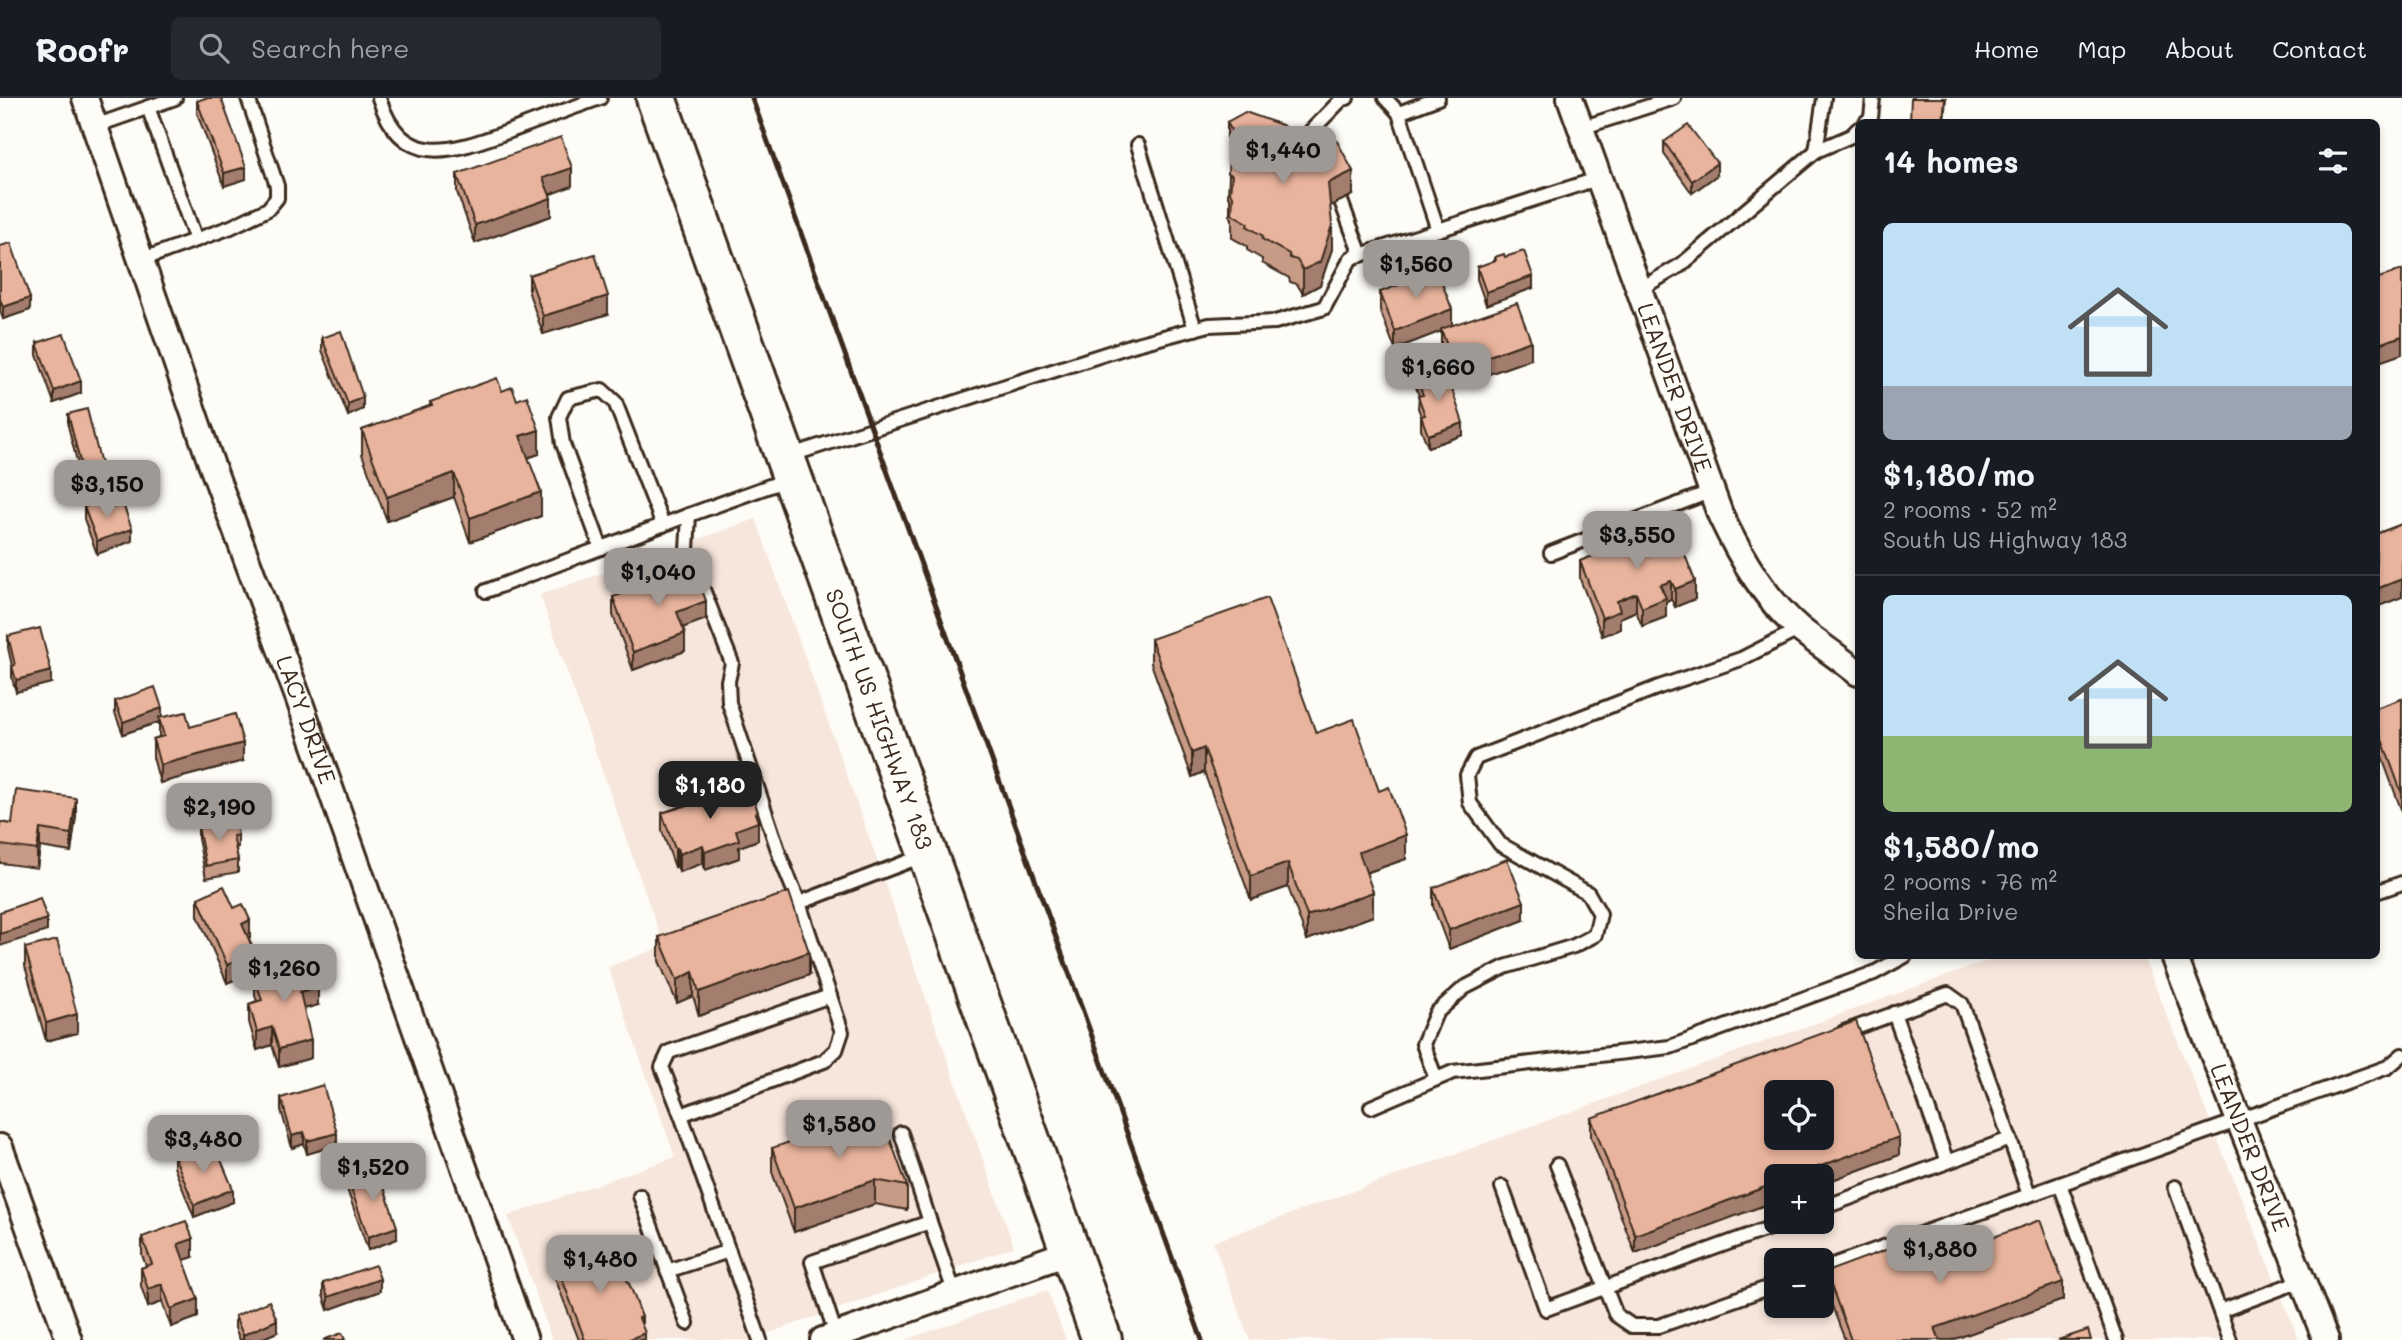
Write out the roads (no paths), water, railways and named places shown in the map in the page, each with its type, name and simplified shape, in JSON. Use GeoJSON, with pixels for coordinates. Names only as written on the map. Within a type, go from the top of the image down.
{"type":"FeatureCollection","features":[{"type":"Feature","properties":{"kind":"main road","name":"SOUTH US HIGHWAY 183"},"geometry":{"type":"LineString","coordinates":[[656,98],[1102,1340]]}},
{"type":"Feature","properties":{"kind":"street","name":"LACY DRIVE"},"geometry":{"type":"LineString","coordinates":[[85,98],[212,466],[298,696],[525,1340]]}},
{"type":"Feature","properties":{"kind":"street","name":"LEANDER DRIVE"},"geometry":{"type":"LineString","coordinates":[[1570,98],[1732,540],[1762,587],[1800,629],[1855,671]]}},
{"type":"Feature","properties":{"kind":"street","name":"LEANDER DRIVE"},"geometry":{"type":"LineString","coordinates":[[2176,959],[2326,1340]]}},
{"type":"Feature","properties":{"kind":"street"},"geometry":{"type":"LineString","coordinates":[[0,1147],[69,1340]]}},
{"type":"Feature","properties":{"kind":"street"},"geometry":{"type":"LineString","coordinates":[[830,1338],[1070,1252]]}},
{"type":"Feature","properties":{"kind":"lane"},"geometry":{"type":"LineString","coordinates":[[95,126],[175,98]]}},
{"type":"Feature","properties":{"kind":"lane"},"geometry":{"type":"LineString","coordinates":[[141,260],[231,228],[268,209],[277,198],[277,186],[248,98]]}},
{"type":"Feature","properties":{"kind":"lane"},"geometry":{"type":"LineString","coordinates":[[379,98],[383,113],[396,134],[422,148],[450,150],[598,99]]}},
{"type":"Feature","properties":{"kind":"lane"},"geometry":{"type":"LineString","coordinates":[[1325,171],[1306,142],[1310,132],[1342,99],[1347,98]]}},
{"type":"Feature","properties":{"kind":"lane"},"geometry":{"type":"LineString","coordinates":[[1385,98],[1399,113],[1438,230]]}},
{"type":"Feature","properties":{"kind":"lane"},"geometry":{"type":"LineString","coordinates":[[1399,113],[1438,98]]}},
{"type":"Feature","properties":{"kind":"lane"},"geometry":{"type":"LineString","coordinates":[[1581,128],[1674,98]]}},
{"type":"Feature","properties":{"kind":"lane"},"geometry":{"type":"LineString","coordinates":[[1816,151],[1824,98]]}},
{"type":"Feature","properties":{"kind":"lane"},"geometry":{"type":"LineString","coordinates":[[1870,119],[1873,98]]}},
{"type":"Feature","properties":{"kind":"lane"},"geometry":{"type":"LineString","coordinates":[[148,107],[196,240]]}},
{"type":"Feature","properties":{"kind":"lane"},"geometry":{"type":"LineString","coordinates":[[1640,289],[1681,265],[1816,151],[1855,132]]}},
{"type":"Feature","properties":{"kind":"lane"},"geometry":{"type":"LineString","coordinates":[[1138,145],[1195,329]]}},
{"type":"Feature","properties":{"kind":"lane"},"geometry":{"type":"LineString","coordinates":[[486,591],[689,515],[788,467],[1133,345],[1209,325],[1275,322],[1324,308],[1351,258],[1600,178]]}},
{"type":"Feature","properties":{"kind":"lane"},"geometry":{"type":"LineString","coordinates":[[1341,201],[1360,255]]}},
{"type":"Feature","properties":{"kind":"lane"},"geometry":{"type":"LineString","coordinates":[[601,548],[563,444],[559,417],[568,398],[602,390],[615,402],[663,525]]}},
{"type":"Feature","properties":{"kind":"lane"},"geometry":{"type":"LineString","coordinates":[[1551,553],[1712,491]]}},
{"type":"Feature","properties":{"kind":"lane"},"geometry":{"type":"LineString","coordinates":[[681,1115],[824,1061],[836,1050],[842,1032],[729,704],[728,681],[732,663],[687,549],[689,515]]}},
{"type":"Feature","properties":{"kind":"lane"},"geometry":{"type":"LineString","coordinates":[[1436,1079],[1423,1044],[1436,1013],[1464,988],[1505,967],[1574,946],[1595,935],[1600,914],[1588,893],[1500,844],[1470,803],[1466,775],[1476,758],[1659,687],[1741,659],[1800,629]]}},
{"type":"Feature","properties":{"kind":"lane"},"geometry":{"type":"LineString","coordinates":[[799,904],[929,854]]}},
{"type":"Feature","properties":{"kind":"lane"},"geometry":{"type":"LineString","coordinates":[[2380,891],[2402,883]]}},
{"type":"Feature","properties":{"kind":"lane"},"geometry":{"type":"LineString","coordinates":[[1371,1107],[1453,1072],[1670,1047],[1874,973],[1900,959]]}},
{"type":"Feature","properties":{"kind":"lane"},"geometry":{"type":"LineString","coordinates":[[1834,1035],[1948,994],[1962,1004],[2029,1195]]}},
{"type":"Feature","properties":{"kind":"lane"},"geometry":{"type":"LineString","coordinates":[[760,1340],[662,1068],[668,1052],[830,996]]}},
{"type":"Feature","properties":{"kind":"lane"},"geometry":{"type":"LineString","coordinates":[[1894,1013],[1947,1162]]}},
{"type":"Feature","properties":{"kind":"lane"},"geometry":{"type":"LineString","coordinates":[[1834,1265],[2388,1067],[2402,1055]]}},
{"type":"Feature","properties":{"kind":"lane"},"geometry":{"type":"LineString","coordinates":[[901,1133],[955,1294]]}},
{"type":"Feature","properties":{"kind":"lane"},"geometry":{"type":"LineString","coordinates":[[1834,1204],[2010,1139]]}},
{"type":"Feature","properties":{"kind":"lane"},"geometry":{"type":"LineString","coordinates":[[1557,1165],[1616,1315],[1632,1326],[1659,1326],[1764,1289]]}},
{"type":"Feature","properties":{"kind":"lane"},"geometry":{"type":"LineString","coordinates":[[2060,1184],[2116,1340]]}},
{"type":"Feature","properties":{"kind":"lane"},"geometry":{"type":"LineString","coordinates":[[1502,1187],[1546,1309],[1764,1230]]}},
{"type":"Feature","properties":{"kind":"lane"},"geometry":{"type":"LineString","coordinates":[[2175,1187],[2230,1340]]}},
{"type":"Feature","properties":{"kind":"lane"},"geometry":{"type":"LineString","coordinates":[[640,1196],[687,1323]]}},
{"type":"Feature","properties":{"kind":"lane"},"geometry":{"type":"LineString","coordinates":[[830,1338],[812,1262],[930,1222]]}},
{"type":"Feature","properties":{"kind":"lane"},"geometry":{"type":"LineString","coordinates":[[667,1271],[729,1251]]}},
{"type":"Feature","properties":{"kind":"lane"},"geometry":{"type":"LineString","coordinates":[[2220,1311],[2303,1280]]}},
{"type":"Feature","properties":{"kind":"railway"},"geometry":{"type":"LineString","coordinates":[[752,98],[1202,1340]]}}]}
